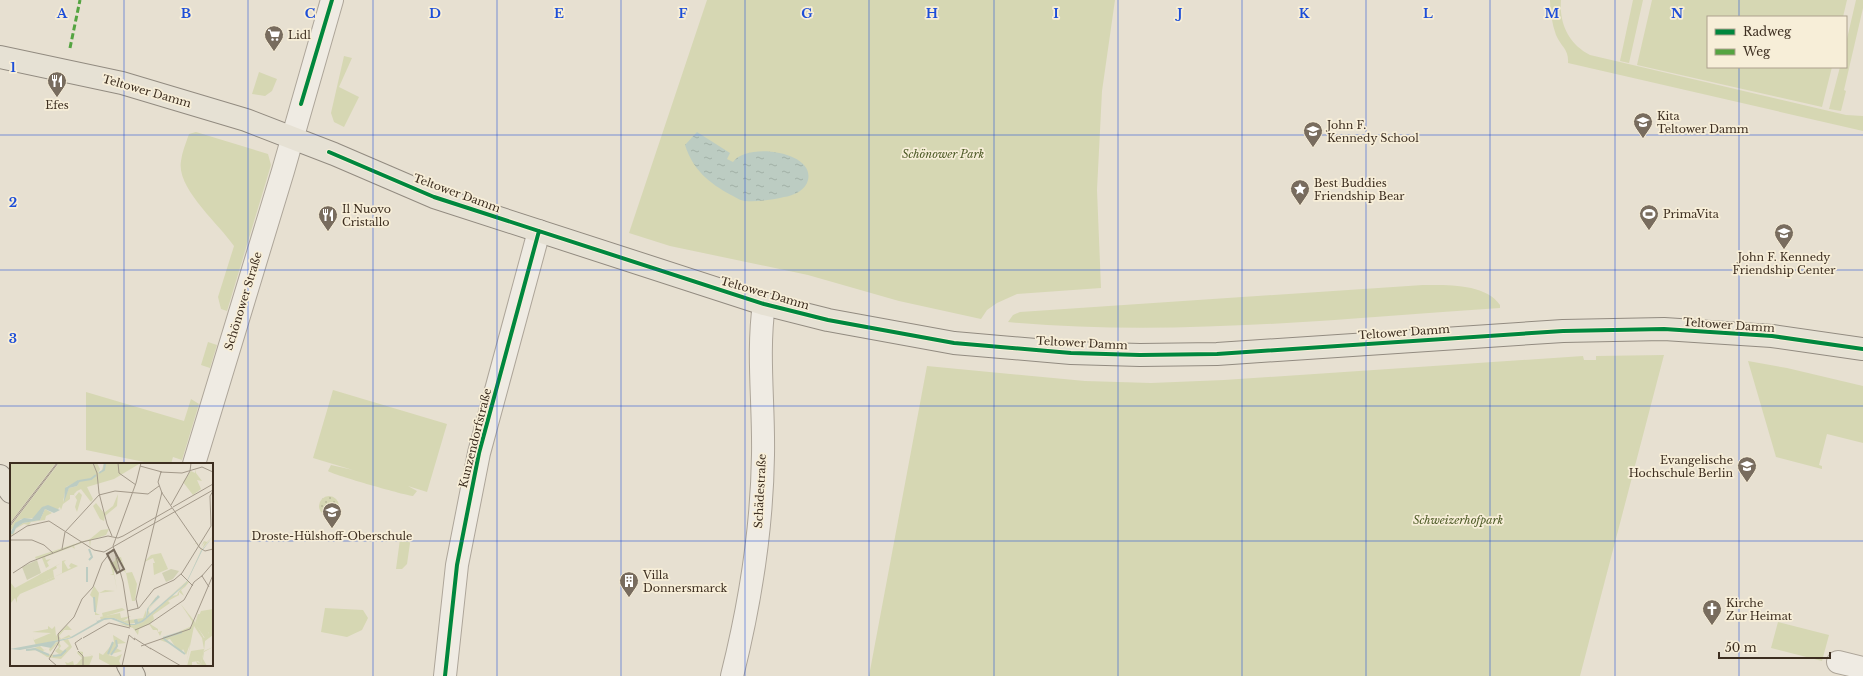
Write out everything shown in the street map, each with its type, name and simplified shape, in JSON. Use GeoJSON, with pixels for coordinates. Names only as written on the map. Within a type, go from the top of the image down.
{"type":"FeatureCollection","features":[{"type":"Feature","properties":{"kind":"main road","name":"Teltower Damm"},"geometry":{"type":"LineString","coordinates":[[0,57],[122,83],[246,120],[292,137],[434,197],[764,304],[828,320],[954,343],[1071,353],[1140,355],[1217,354],[1563,331],[1631,329],[1737,333],[1805,340],[1863,349]]}},
{"type":"Feature","properties":{"kind":"main road"},"geometry":{"type":"LineString","coordinates":[[0,476],[10,491]]}},
{"type":"Feature","properties":{"kind":"main road"},"geometry":{"type":"LineString","coordinates":[[129,666],[134,676]]}},
{"type":"Feature","properties":{"kind":"street","name":"Schönower Straße"},"geometry":{"type":"LineString","coordinates":[[194,463],[332,0]]}},
{"type":"Feature","properties":{"kind":"street","name":"Kunzendorfstraße"},"geometry":{"type":"LineString","coordinates":[[445,676],[457,565],[478,453],[539,231]]}},
{"type":"Feature","properties":{"kind":"street","name":"Schädestraße"},"geometry":{"type":"LineString","coordinates":[[732,676],[744,629],[757,544],[763,456],[761,328],[764,304]]}},
{"type":"Feature","properties":{"kind":"street"},"geometry":{"type":"LineString","coordinates":[[1838,662],[1863,668]]}},
{"type":"Feature","properties":{"kind":"green space","name":"Schönower Park"},"geometry":{"type":"Polygon","coordinates":[[[707,0],[1115,0],[1102,91],[1097,190],[1101,288],[1017,294],[997,303],[987,310],[981,319],[899,301],[808,275],[670,246],[629,233],[707,0]]]}},
{"type":"Feature","properties":{"kind":"green space"},"geometry":{"type":"Polygon","coordinates":[[[1550,0],[1561,0],[1562,17],[1567,32],[1576,45],[1590,55],[1846,115],[1863,116],[1863,131],[1568,63],[1566,51],[1558,39],[1555,31],[1550,9],[1550,0]]]}},
{"type":"Feature","properties":{"kind":"green space"},"geometry":{"type":"Polygon","coordinates":[[[1633,0],[1643,0],[1629,63],[1620,61],[1633,0]]]}},
{"type":"Feature","properties":{"kind":"green space"},"geometry":{"type":"Polygon","coordinates":[[[1652,0],[1847,0],[1843,16],[1707,16],[1707,68],[1832,68],[1822,107],[1637,65],[1652,0]]]}},
{"type":"Feature","properties":{"kind":"green space"},"geometry":{"type":"Polygon","coordinates":[[[1856,0],[1863,0],[1863,8],[1844,90],[1846,91],[1841,111],[1829,109],[1840,68],[1847,68],[1847,39],[1856,0]]]}},
{"type":"Feature","properties":{"kind":"green space"},"geometry":{"type":"Polygon","coordinates":[[[344,56],[352,58],[339,87],[359,97],[344,127],[334,122],[331,113],[344,56]]]}},
{"type":"Feature","properties":{"kind":"green space"},"geometry":{"type":"Polygon","coordinates":[[[259,72],[277,79],[272,91],[265,96],[252,94],[259,72]]]}},
{"type":"Feature","properties":{"kind":"green space"},"geometry":{"type":"Polygon","coordinates":[[[196,132],[268,154],[271,165],[227,311],[221,309],[218,297],[234,246],[192,194],[185,183],[181,172],[181,161],[189,134],[196,132]]]}},
{"type":"Feature","properties":{"kind":"green space"},"geometry":{"type":"Polygon","coordinates":[[[1423,285],[1443,285],[1475,289],[1493,298],[1500,305],[1500,308],[1254,325],[1192,327],[1131,328],[1008,322],[1013,315],[1020,312],[1423,285]]]}},
{"type":"Feature","properties":{"kind":"green space"},"geometry":{"type":"Polygon","coordinates":[[[208,342],[217,345],[210,368],[201,365],[208,342]]]}},
{"type":"Feature","properties":{"kind":"green space","name":"Schweizerhofpark"},"geometry":{"type":"Polygon","coordinates":[[[1664,355],[1580,676],[869,676],[927,366],[1085,381],[1151,383],[1224,380],[1583,356],[1584,360],[1596,360],[1596,356],[1664,355]]]}},
{"type":"Feature","properties":{"kind":"green space"},"geometry":{"type":"Polygon","coordinates":[[[1748,361],[1787,368],[1863,386],[1863,443],[1827,434],[1819,465],[1822,466],[1822,469],[1776,457],[1748,361]]]}},
{"type":"Feature","properties":{"kind":"green space"},"geometry":{"type":"Polygon","coordinates":[[[333,390],[447,424],[427,492],[408,486],[417,491],[413,496],[356,481],[328,471],[331,465],[353,470],[313,458],[333,390]]]}},
{"type":"Feature","properties":{"kind":"green space"},"geometry":{"type":"Polygon","coordinates":[[[86,392],[184,421],[191,399],[199,404],[182,460],[173,457],[171,463],[149,463],[86,450],[86,392]]]}},
{"type":"Feature","properties":{"kind":"green space"},"geometry":{"type":"Polygon","coordinates":[[[329,496],[336,499],[339,506],[336,513],[329,516],[322,513],[319,506],[322,499],[329,496]]]}},
{"type":"Feature","properties":{"kind":"green space"},"geometry":{"type":"Polygon","coordinates":[[[400,539],[409,541],[410,543],[407,564],[402,569],[396,569],[400,539]]]}},
{"type":"Feature","properties":{"kind":"green space"},"geometry":{"type":"Polygon","coordinates":[[[325,608],[363,610],[368,618],[362,630],[347,637],[321,632],[325,608]]]}},
{"type":"Feature","properties":{"kind":"green space"},"geometry":{"type":"Polygon","coordinates":[[[1778,622],[1829,635],[1822,661],[1771,648],[1778,622]]]}},
{"type":"Feature","properties":{"kind":"water"},"geometry":{"type":"Polygon","coordinates":[[[697,132],[730,153],[727,159],[733,162],[740,156],[751,152],[764,151],[791,156],[801,162],[807,170],[807,184],[799,192],[788,196],[759,201],[740,200],[716,186],[697,169],[692,162],[685,145],[697,132]]]}},
{"type":"Feature","properties":{"kind":"marked path"},"geometry":{"type":"LineString","coordinates":[[70,48],[80,0]]}},
{"type":"Feature","properties":{"kind":"cycle path"},"geometry":{"type":"LineString","coordinates":[[301,104],[332,0]]}},
{"type":"Feature","properties":{"kind":"cycle path"},"geometry":{"type":"LineString","coordinates":[[329,152],[434,197],[764,304],[828,320],[954,343],[1071,353],[1140,355],[1217,354],[1563,331],[1664,329],[1772,336],[1863,349]]}},
{"type":"Feature","properties":{"kind":"cycle path"},"geometry":{"type":"LineString","coordinates":[[445,676],[457,565],[479,453],[539,231]]}},
{"type":"Feature","properties":{"kind":"place","name":"Lidl"},"geometry":{"type":"Point","coordinates":[274,52]}},
{"type":"Feature","properties":{"kind":"place","name":"Efes"},"geometry":{"type":"Point","coordinates":[57,98]}},
{"type":"Feature","properties":{"kind":"place","name":"Kita Teltower Damm"},"geometry":{"type":"Point","coordinates":[1643,139]}},
{"type":"Feature","properties":{"kind":"place","name":"John F. Kennedy School"},"geometry":{"type":"Point","coordinates":[1313,148]}},
{"type":"Feature","properties":{"kind":"place","name":"Best Buddies Friendship Bear"},"geometry":{"type":"Point","coordinates":[1300,206]}},
{"type":"Feature","properties":{"kind":"place","name":"PrimaVita"},"geometry":{"type":"Point","coordinates":[1649,231]}},
{"type":"Feature","properties":{"kind":"place","name":"Il Nuovo Cristallo"},"geometry":{"type":"Point","coordinates":[328,232]}},
{"type":"Feature","properties":{"kind":"place","name":"John F. Kennedy Friendship Center"},"geometry":{"type":"Point","coordinates":[1784,250]}},
{"type":"Feature","properties":{"kind":"place","name":"Evangelische Hochschule Berlin"},"geometry":{"type":"Point","coordinates":[1747,483]}},
{"type":"Feature","properties":{"kind":"place","name":"Droste-Hülshoff-Oberschule"},"geometry":{"type":"Point","coordinates":[332,529]}},
{"type":"Feature","properties":{"kind":"place","name":"Villa Donnersmarck"},"geometry":{"type":"Point","coordinates":[629,598]}},
{"type":"Feature","properties":{"kind":"place","name":"Kirche Zur Heimat"},"geometry":{"type":"Point","coordinates":[1712,626]}}]}
